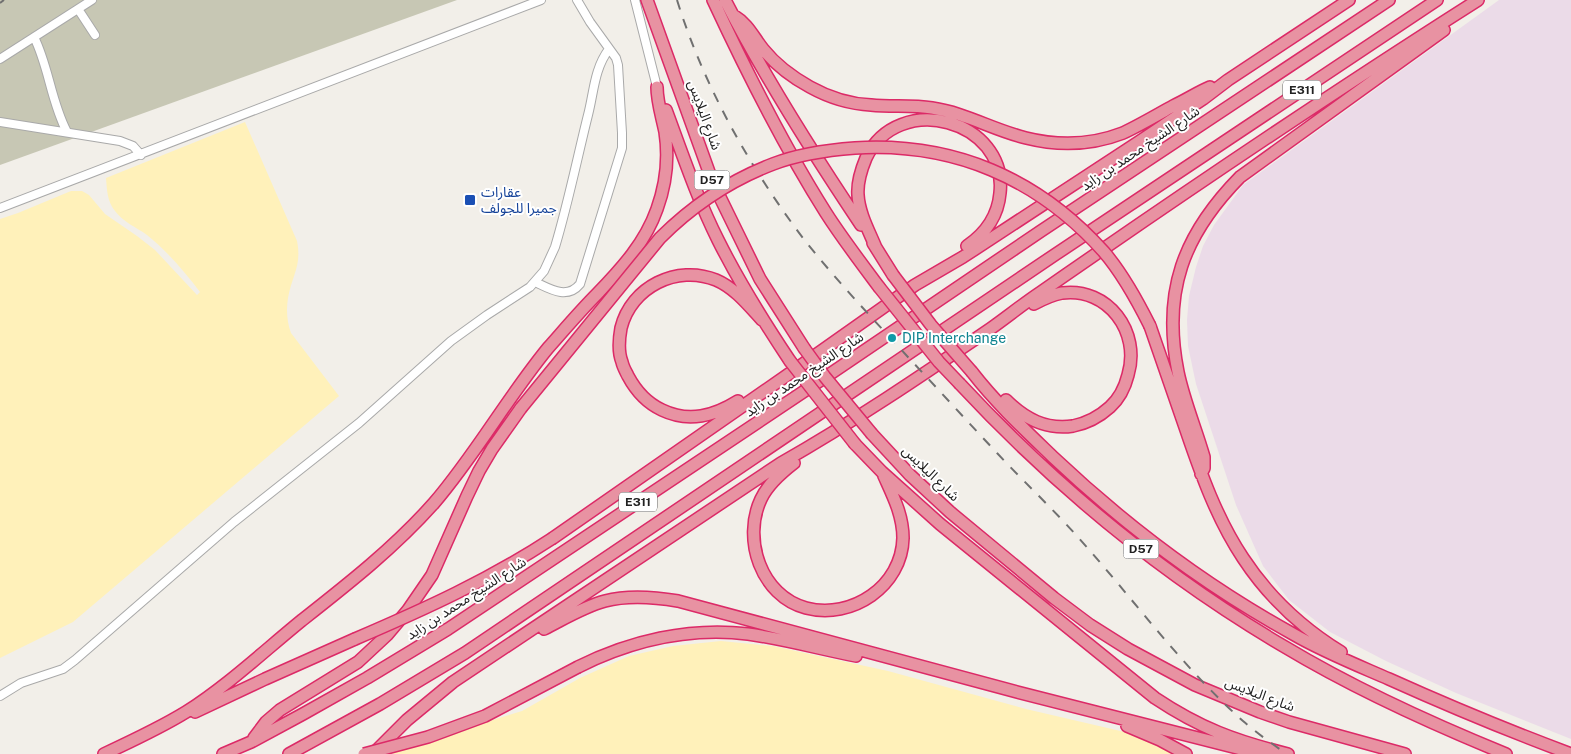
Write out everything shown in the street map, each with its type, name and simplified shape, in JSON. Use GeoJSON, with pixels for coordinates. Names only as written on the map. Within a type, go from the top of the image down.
{"type":"FeatureCollection","features":[{"type":"Feature","properties":{"kind":"highway","name":"D57"},"geometry":{"type":"LineString","coordinates":[[713,0],[750,78],[791,155],[827,214],[879,287],[919,337],[960,384],[1009,435],[1056,479],[1114,528],[1169,571],[1226,611],[1285,648],[1346,681],[1404,710],[1506,754]]}},
{"type":"Feature","properties":{"kind":"highway"},"geometry":{"type":"LineString","coordinates":[[725,0],[764,71],[824,170],[893,275],[931,325],[996,401],[1084,486],[1126,521],[1220,590],[1293,635],[1498,727],[1571,754]]}},
{"type":"Feature","properties":{"kind":"highway"},"geometry":{"type":"LineString","coordinates":[[104,754],[161,726],[426,608],[472,586],[516,561],[552,538],[915,285],[963,257],[1140,141],[1349,0]]}},
{"type":"Feature","properties":{"kind":"highway","name":"شارع الشيخ محمد بن زايد"},"geometry":{"type":"LineString","coordinates":[[224,754],[251,742],[367,678],[448,629],[1389,0]]}},
{"type":"Feature","properties":{"kind":"highway","name":"E311"},"geometry":{"type":"LineString","coordinates":[[289,754],[380,704],[464,653],[1437,0]]}},
{"type":"Feature","properties":{"kind":"highway"},"geometry":{"type":"LineString","coordinates":[[1201,474],[1204,468],[1204,457],[1178,373],[1172,332],[1173,308],[1180,270],[1197,231],[1214,206],[1240,177],[1459,19],[1479,0]]}},
{"type":"Feature","properties":{"kind":"highway"},"geometry":{"type":"LineString","coordinates":[[373,754],[407,720],[453,682],[781,464],[830,435],[991,328],[1039,293],[1406,45],[1479,0]]}},
{"type":"Feature","properties":{"kind":"highway","name":"شارع اليلايس"},"geometry":{"type":"LineString","coordinates":[[638,1],[713,183],[760,279],[825,377],[872,434],[910,475],[950,512],[1054,598],[1090,625],[1128,649],[1195,684],[1260,712],[1298,725],[1405,754]]}},
{"type":"Feature","properties":{"kind":"highway"},"geometry":{"type":"LineString","coordinates":[[733,15],[744,22],[763,49],[785,70],[811,88],[825,94],[847,101],[870,105],[926,107],[942,110],[974,119],[1024,138],[1040,141],[1074,143],[1115,135],[1207,88],[1228,80]]}},
{"type":"Feature","properties":{"kind":"highway"},"geometry":{"type":"LineString","coordinates":[[657,87],[718,240],[762,320],[790,361],[855,444],[882,472],[963,544],[1162,702],[1214,732],[1288,754]]}},
{"type":"Feature","properties":{"kind":"highway"},"geometry":{"type":"LineString","coordinates":[[161,726],[194,706],[232,678],[372,565],[405,534],[451,482],[513,394],[547,350],[630,258],[652,222],[665,178],[666,145],[657,87]]}},
{"type":"Feature","properties":{"kind":"highway"},"geometry":{"type":"LineString","coordinates":[[876,248],[861,212],[858,196],[860,173],[869,152],[876,142],[894,127],[926,119],[941,120],[965,129],[982,141],[994,158],[1000,179],[999,201],[986,230],[978,238],[945,260],[930,276]]}},
{"type":"Feature","properties":{"kind":"highway"},"geometry":{"type":"LineString","coordinates":[[251,742],[266,722],[280,710],[358,662],[381,641],[408,610],[432,575],[467,496],[492,449],[521,408],[660,238],[676,223],[714,194],[774,164],[806,155],[843,149],[910,148],[955,157],[979,165],[1022,185],[1042,196],[1074,222],[1105,254],[1129,286],[1150,326],[1201,474],[1221,519],[1242,558],[1289,613],[1314,634],[1383,677]]}},
{"type":"Feature","properties":{"kind":"highway"},"geometry":{"type":"LineString","coordinates":[[762,320],[727,286],[717,281],[688,274],[670,276],[646,289],[628,310],[620,336],[621,362],[636,389],[645,399],[668,413],[694,418],[720,412],[761,387],[786,376]]}},
{"type":"Feature","properties":{"kind":"highway"},"geometry":{"type":"LineString","coordinates":[[982,385],[996,390],[1016,410],[1033,421],[1051,427],[1064,427],[1080,425],[1094,420],[1103,413],[1120,395],[1130,370],[1131,346],[1123,322],[1103,302],[1090,296],[1077,293],[1063,293],[1049,296],[991,328]]}},
{"type":"Feature","properties":{"kind":"highway"},"geometry":{"type":"LineString","coordinates":[[830,435],[780,474],[761,499],[756,512],[753,540],[761,569],[774,587],[792,601],[805,608],[836,610],[854,605],[882,588],[900,556],[903,538],[901,520],[896,503],[882,472]]}},
{"type":"Feature","properties":{"kind":"highway"},"geometry":{"type":"LineString","coordinates":[[500,651],[605,601],[642,597],[678,601],[889,658],[1261,754]]}},
{"type":"Feature","properties":{"kind":"highway"},"geometry":{"type":"LineString","coordinates":[[364,754],[428,737],[485,716],[594,659],[635,644],[679,634],[747,634],[861,657],[889,658]]}},
{"type":"Feature","properties":{"kind":"highway"},"geometry":{"type":"LineString","coordinates":[[1111,716],[1125,725],[1186,754]]}},
{"type":"Feature","properties":{"kind":"street"},"geometry":{"type":"LineString","coordinates":[[0,59],[92,0]]}},
{"type":"Feature","properties":{"kind":"street"},"geometry":{"type":"LineString","coordinates":[[0,208],[541,0]]}},
{"type":"Feature","properties":{"kind":"street"},"geometry":{"type":"LineString","coordinates":[[535,282],[557,292],[564,293],[575,289],[582,281],[622,143],[618,65],[616,58],[577,0]]}},
{"type":"Feature","properties":{"kind":"street"},"geometry":{"type":"LineString","coordinates":[[638,1],[657,87]]}},
{"type":"Feature","properties":{"kind":"street"},"geometry":{"type":"LineString","coordinates":[[78,8],[95,35]]}},
{"type":"Feature","properties":{"kind":"street"},"geometry":{"type":"LineString","coordinates":[[34,37],[45,63],[56,109],[67,132]]}},
{"type":"Feature","properties":{"kind":"street"},"geometry":{"type":"LineString","coordinates":[[0,696],[21,684],[63,669],[75,660],[234,522],[359,423],[451,341],[525,291],[535,282],[548,265],[555,247],[591,105],[597,73],[609,49]]}},
{"type":"Feature","properties":{"kind":"street"},"geometry":{"type":"LineString","coordinates":[[0,122],[127,143],[133,146],[141,155]]}},
{"type":"Feature","properties":{"kind":"shaded area"},"geometry":{"type":"Polygon","coordinates":[[[0,0],[457,0],[0,165],[0,0]]]}},
{"type":"Feature","properties":{"kind":"shaded area"},"geometry":{"type":"Polygon","coordinates":[[[1499,0],[1571,0],[1571,739],[1456,693],[1386,661],[1330,632],[1289,600],[1263,566],[1236,505],[1196,384],[1188,346],[1187,320],[1189,296],[1203,246],[1214,225],[1243,185],[1499,0]]]}},
{"type":"Feature","properties":{"kind":"sand"},"geometry":{"type":"Polygon","coordinates":[[[245,122],[297,241],[297,264],[287,307],[291,333],[339,396],[73,622],[0,658],[0,219],[71,191],[82,191],[89,195],[105,214],[155,250],[197,295],[200,292],[168,255],[147,235],[118,215],[109,199],[106,178],[245,122]]]}},
{"type":"Feature","properties":{"kind":"sand"},"geometry":{"type":"Polygon","coordinates":[[[721,641],[773,646],[888,671],[1026,709],[1129,733],[1174,754],[391,754],[433,738],[522,711],[580,678],[629,656],[673,646],[721,641]]]}},
{"type":"Feature","properties":{"kind":"railway"},"geometry":{"type":"LineString","coordinates":[[0,3],[4,0]]}},
{"type":"Feature","properties":{"kind":"railway"},"geometry":{"type":"LineString","coordinates":[[677,0],[701,64],[731,127],[766,186],[806,242],[881,328],[1076,535],[1157,631],[1220,700],[1243,721],[1287,754]]}},
{"type":"Feature","properties":{"kind":"place","name":"عقارات جميرا للجولف"},"geometry":{"type":"Point","coordinates":[470,200]}},
{"type":"Feature","properties":{"kind":"place","name":"DIP Interchange"},"geometry":{"type":"Point","coordinates":[892,338]}}]}
